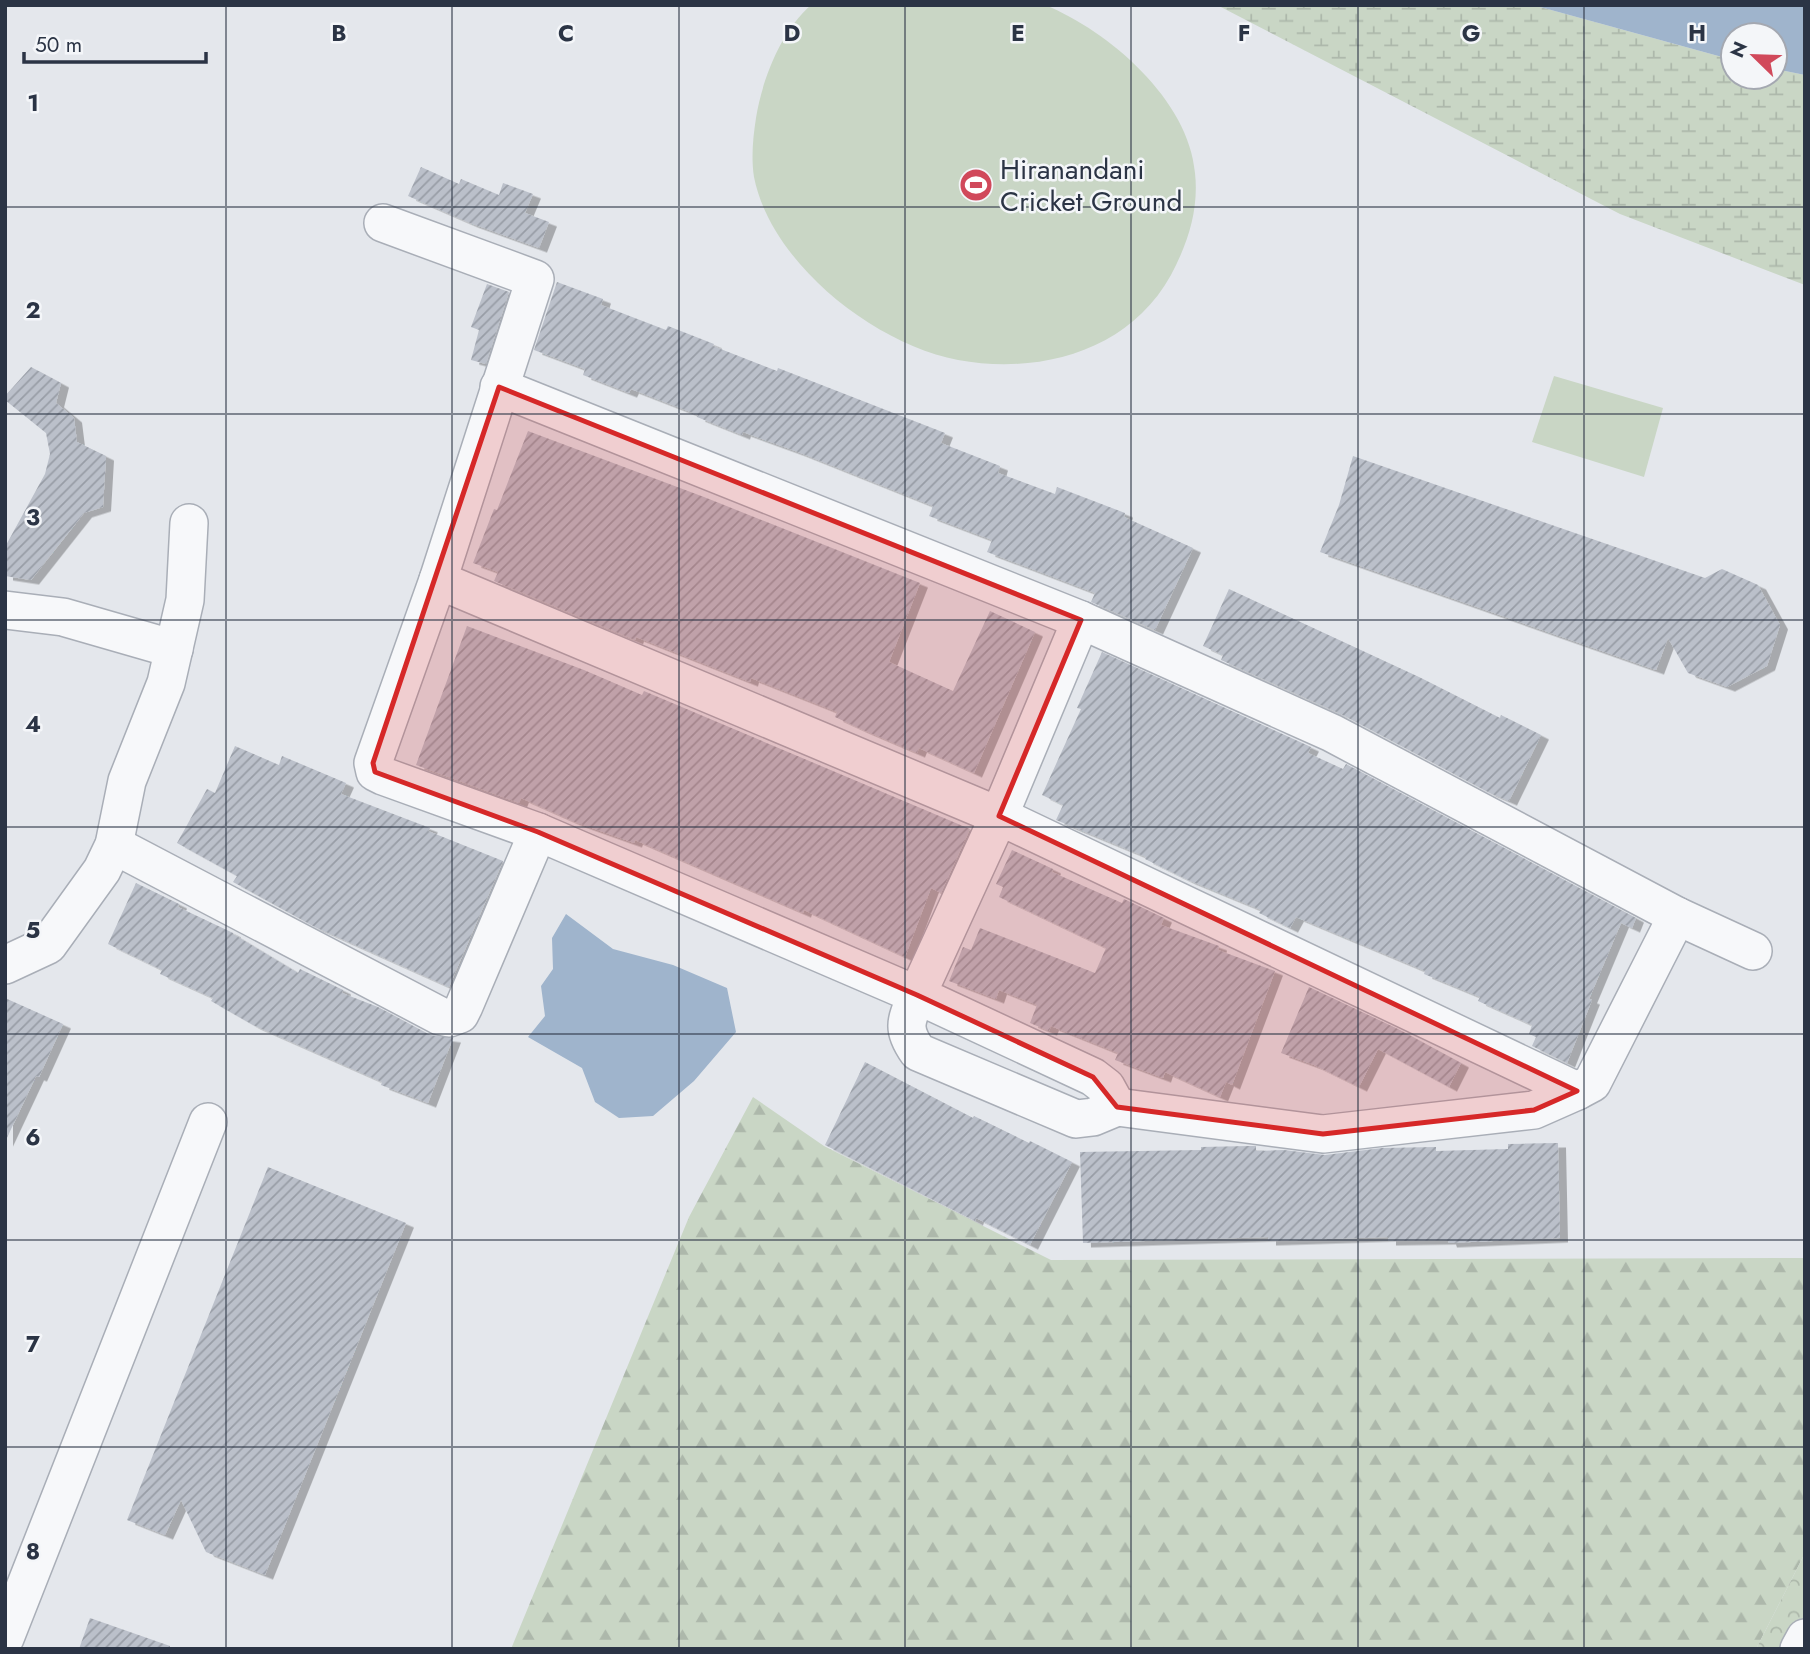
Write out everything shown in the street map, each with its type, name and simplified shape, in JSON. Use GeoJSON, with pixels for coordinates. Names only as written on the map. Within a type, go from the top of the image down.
{"type":"FeatureCollection","features":[{"type":"Feature","properties":{"kind":"street"},"geometry":{"type":"LineString","coordinates":[[383,223],[534,279],[438,580],[373,763],[376,772],[538,831],[917,995],[1093,1077],[1106,1087],[1117,1107]]}},
{"type":"Feature","properties":{"kind":"street"},"geometry":{"type":"LineString","coordinates":[[499,387],[1082,620],[1332,733],[1677,916],[1752,951]]}},
{"type":"Feature","properties":{"kind":"street"},"geometry":{"type":"LineString","coordinates":[[5,965],[48,945],[102,870],[114,845],[127,781],[162,694],[174,649],[185,600],[189,523]]}},
{"type":"Feature","properties":{"kind":"street"},"geometry":{"type":"LineString","coordinates":[[438,580],[999,816],[1577,1091]]}},
{"type":"Feature","properties":{"kind":"street"},"geometry":{"type":"LineString","coordinates":[[5,610],[63,617],[174,649]]}},
{"type":"Feature","properties":{"kind":"street"},"geometry":{"type":"LineString","coordinates":[[1082,620],[999,816],[905,1024],[909,1039],[918,1052],[1076,1119],[1093,1117],[1117,1107],[1323,1134],[1534,1110],[1592,1083],[1677,916]]}},
{"type":"Feature","properties":{"kind":"street"},"geometry":{"type":"LineString","coordinates":[[114,845],[440,1016],[449,1018],[460,1014],[464,1006],[538,831]]}},
{"type":"Feature","properties":{"kind":"street"},"geometry":{"type":"LineString","coordinates":[[5,937],[33,924],[63,924]]}},
{"type":"Feature","properties":{"kind":"street"},"geometry":{"type":"LineString","coordinates":[[5,1639],[208,1122]]}},
{"type":"Feature","properties":{"kind":"street"},"geometry":{"type":"LineString","coordinates":[[1800,1649],[1805,1639]]}},
{"type":"Feature","properties":{"kind":"highlighted area"},"geometry":{"type":"Polygon","coordinates":[[[499,387],[1081,620],[999,816],[1577,1091],[1534,1110],[1323,1134],[1117,1107],[1093,1077],[917,995],[538,832],[375,772],[373,763],[499,387]]]}},
{"type":"Feature","properties":{"kind":"green space","name":"Hiranandani Cricket Ground"},"geometry":{"type":"Polygon","coordinates":[[[811,5],[1045,5],[1095,32],[1119,50],[1142,71],[1178,120],[1189,146],[1195,173],[1194,213],[1187,238],[1171,275],[1153,301],[1132,322],[1107,339],[1080,352],[1020,364],[989,364],[958,360],[926,351],[893,337],[861,318],[831,295],[781,240],[764,209],[753,170],[756,118],[768,72],[782,42],[811,5]]]}},
{"type":"Feature","properties":{"kind":"green space"},"geometry":{"type":"Polygon","coordinates":[[[1217,5],[1533,5],[1719,56],[1719,91],[1789,91],[1789,72],[1805,75],[1805,285],[1620,214],[1217,5]]]}},
{"type":"Feature","properties":{"kind":"green space"},"geometry":{"type":"Polygon","coordinates":[[[1554,376],[1663,408],[1644,477],[1532,442],[1554,376]]]}},
{"type":"Feature","properties":{"kind":"green space"},"geometry":{"type":"Polygon","coordinates":[[[753,1097],[824,1146],[1051,1260],[1805,1258],[1805,1553],[1756,1649],[511,1649],[689,1217],[753,1097]]]}},
{"type":"Feature","properties":{"kind":"green space"},"geometry":{"type":"Polygon","coordinates":[[[1805,1553],[1805,1649],[1756,1649],[1805,1553]]]}},
{"type":"Feature","properties":{"kind":"water"},"geometry":{"type":"Polygon","coordinates":[[[1533,5],[1805,5],[1805,75],[1789,72],[1789,21],[1719,21],[1719,56],[1533,5]]]}},
{"type":"Feature","properties":{"kind":"water"},"geometry":{"type":"Polygon","coordinates":[[[566,914],[613,949],[673,965],[727,988],[736,1032],[694,1081],[653,1116],[619,1118],[595,1102],[582,1068],[528,1037],[545,1016],[541,986],[553,969],[552,938],[566,914]]]}},
{"type":"Feature","properties":{"kind":"building"},"geometry":{"type":"Polygon","coordinates":[[[421,167],[459,184],[461,179],[499,195],[503,183],[533,194],[525,213],[549,222],[539,248],[470,223],[408,196],[421,167]]]}},
{"type":"Feature","properties":{"kind":"building"},"geometry":{"type":"Polygon","coordinates":[[[557,282],[603,299],[601,305],[666,330],[668,326],[777,371],[778,368],[945,433],[941,443],[1000,466],[998,473],[1055,494],[1057,487],[1125,513],[1124,517],[1193,548],[1155,630],[1091,602],[1095,593],[987,552],[992,540],[929,516],[933,506],[798,452],[743,432],[742,435],[631,389],[629,393],[583,375],[585,369],[534,350],[557,282]]]}},
{"type":"Feature","properties":{"kind":"building"},"geometry":{"type":"Polygon","coordinates":[[[487,284],[509,292],[486,364],[471,360],[479,330],[471,327],[487,284]]]}},
{"type":"Feature","properties":{"kind":"building"},"geometry":{"type":"Polygon","coordinates":[[[31,367],[61,383],[56,403],[74,418],[77,442],[106,456],[103,507],[84,513],[31,580],[5,576],[5,547],[45,474],[50,454],[46,433],[5,400],[5,396],[31,367]]]}},
{"type":"Feature","properties":{"kind":"building"},"geometry":{"type":"Polygon","coordinates":[[[528,431],[920,583],[889,662],[953,691],[990,611],[1035,632],[974,773],[919,748],[917,753],[861,729],[835,717],[837,712],[751,678],[750,682],[636,637],[635,640],[494,581],[498,572],[473,563],[528,431]]]}},
{"type":"Feature","properties":{"kind":"building"},"geometry":{"type":"Polygon","coordinates":[[[1353,456],[1705,578],[1722,569],[1758,585],[1780,625],[1767,666],[1727,687],[1688,673],[1668,638],[1656,670],[1320,552],[1339,505],[1353,456]]]}},
{"type":"Feature","properties":{"kind":"building"},"geometry":{"type":"Polygon","coordinates":[[[1229,589],[1541,735],[1509,801],[1341,714],[1221,660],[1223,655],[1203,646],[1229,589]]]}},
{"type":"Feature","properties":{"kind":"building"},"geometry":{"type":"Polygon","coordinates":[[[467,626],[642,695],[644,691],[970,829],[941,893],[931,888],[905,957],[804,910],[803,913],[635,840],[634,843],[575,822],[521,798],[519,803],[416,765],[467,626]]]}},
{"type":"Feature","properties":{"kind":"building"},"geometry":{"type":"Polygon","coordinates":[[[1102,652],[1311,747],[1308,753],[1343,769],[1346,764],[1636,918],[1632,928],[1621,923],[1589,999],[1592,1000],[1567,1063],[1532,1046],[1536,1037],[1529,1034],[1532,1025],[1478,1001],[1480,997],[1296,917],[1290,928],[1259,913],[1261,910],[1188,880],[1145,859],[1146,857],[1056,820],[1063,805],[1042,795],[1081,709],[1077,708],[1102,652]]]}},
{"type":"Feature","properties":{"kind":"building"},"geometry":{"type":"Polygon","coordinates":[[[235,746],[279,765],[282,756],[346,783],[341,794],[430,828],[428,831],[503,861],[449,987],[315,927],[233,882],[237,876],[177,843],[207,789],[215,793],[235,746]]]}},
{"type":"Feature","properties":{"kind":"building"},"geometry":{"type":"Polygon","coordinates":[[[1012,850],[1053,869],[1052,872],[1122,903],[1124,899],[1164,918],[1161,925],[1219,946],[1218,950],[1275,971],[1232,1085],[1226,1082],[1220,1097],[1165,1072],[1163,1078],[1115,1060],[1118,1053],[1051,1026],[1049,1031],[1030,1023],[1037,1005],[999,990],[996,999],[949,981],[963,947],[971,950],[980,928],[1095,973],[1106,948],[999,897],[1003,887],[996,884],[1012,850]]]}},
{"type":"Feature","properties":{"kind":"building"},"geometry":{"type":"Polygon","coordinates":[[[136,883],[233,933],[298,973],[300,969],[343,990],[342,993],[378,1007],[430,1035],[453,1038],[428,1103],[381,1085],[382,1082],[253,1025],[211,1001],[213,998],[160,974],[162,970],[108,944],[136,883]]]}},
{"type":"Feature","properties":{"kind":"building"},"geometry":{"type":"Polygon","coordinates":[[[1309,987],[1398,1029],[1461,1063],[1449,1087],[1378,1049],[1359,1087],[1314,1065],[1281,1053],[1309,987]]]}},
{"type":"Feature","properties":{"kind":"building"},"geometry":{"type":"Polygon","coordinates":[[[5,998],[63,1024],[5,1142],[5,998]]]}},
{"type":"Feature","properties":{"kind":"building"},"geometry":{"type":"Polygon","coordinates":[[[865,1062],[973,1118],[974,1116],[1072,1162],[1030,1245],[976,1218],[975,1221],[825,1145],[865,1062]]]}},
{"type":"Feature","properties":{"kind":"building"},"geometry":{"type":"Polygon","coordinates":[[[1558,1143],[1560,1238],[1449,1243],[1448,1240],[1388,1241],[1388,1237],[1268,1241],[1268,1237],[1083,1243],[1080,1152],[1201,1150],[1201,1147],[1256,1146],[1256,1151],[1284,1150],[1325,1155],[1382,1148],[1436,1147],[1436,1151],[1508,1149],[1508,1144],[1558,1143]]]}},
{"type":"Feature","properties":{"kind":"building"},"geometry":{"type":"Polygon","coordinates":[[[268,1167],[406,1223],[265,1575],[206,1552],[181,1500],[165,1535],[127,1520],[268,1167]]]}},
{"type":"Feature","properties":{"kind":"building"},"geometry":{"type":"Polygon","coordinates":[[[90,1618],[170,1646],[170,1649],[79,1649],[90,1618]]]}},
{"type":"Feature","properties":{"kind":"place","name":"Hiranandani Cricket Ground"},"geometry":{"type":"Point","coordinates":[976,185]}}]}
